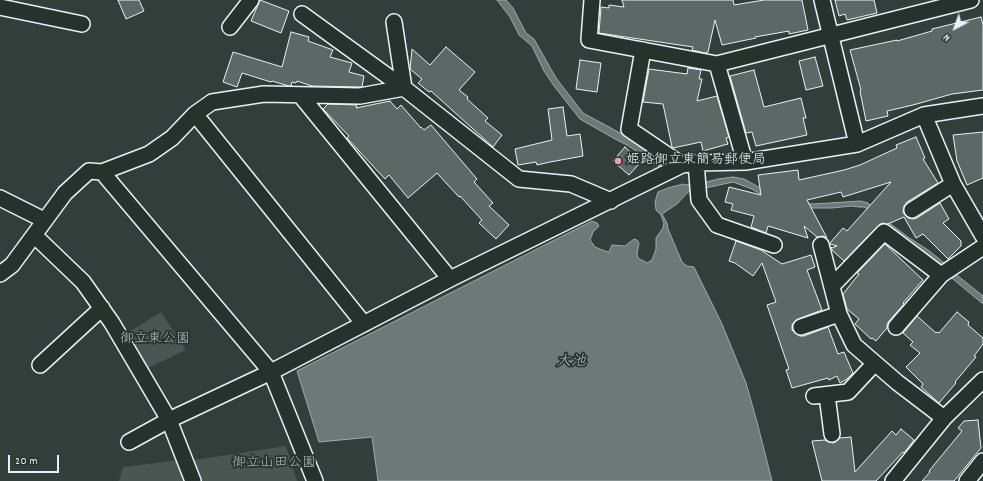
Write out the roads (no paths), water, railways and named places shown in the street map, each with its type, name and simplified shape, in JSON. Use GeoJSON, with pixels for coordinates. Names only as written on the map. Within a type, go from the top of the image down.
{"type":"FeatureCollection","features":[{"type":"Feature","properties":{"kind":"street"},"geometry":{"type":"LineString","coordinates":[[230,27],[252,0]]}},
{"type":"Feature","properties":{"kind":"street"},"geometry":{"type":"LineString","coordinates":[[592,0],[589,40],[717,64],[971,0]]}},
{"type":"Feature","properties":{"kind":"street"},"geometry":{"type":"LineString","coordinates":[[822,0],[857,144]]}},
{"type":"Feature","properties":{"kind":"street"},"geometry":{"type":"LineString","coordinates":[[0,7],[82,24]]}},
{"type":"Feature","properties":{"kind":"street"},"geometry":{"type":"LineString","coordinates":[[302,14],[404,88],[519,179],[571,184],[611,201]]}},
{"type":"Feature","properties":{"kind":"street"},"geometry":{"type":"LineString","coordinates":[[394,22],[404,88]]}},
{"type":"Feature","properties":{"kind":"street"},"geometry":{"type":"LineString","coordinates":[[643,50],[629,129],[689,164],[699,200],[718,225],[774,245]]}},
{"type":"Feature","properties":{"kind":"street"},"geometry":{"type":"LineString","coordinates":[[717,64],[745,162]]}},
{"type":"Feature","properties":{"kind":"street"},"geometry":{"type":"LineString","coordinates":[[0,274],[12,265],[64,193],[89,172],[102,172],[149,154],[172,138],[195,114],[212,102],[264,94],[301,96],[360,96],[404,88]]}},
{"type":"Feature","properties":{"kind":"street"},"geometry":{"type":"LineString","coordinates":[[301,96],[450,279]]}},
{"type":"Feature","properties":{"kind":"street"},"geometry":{"type":"LineString","coordinates":[[129,442],[169,420],[271,372],[450,279],[689,164],[745,162],[857,144],[924,115],[983,106]]}},
{"type":"Feature","properties":{"kind":"street"},"geometry":{"type":"LineString","coordinates":[[195,114],[364,324]]}},
{"type":"Feature","properties":{"kind":"street"},"geometry":{"type":"LineString","coordinates":[[924,115],[953,184],[983,236]]}},
{"type":"Feature","properties":{"kind":"street"},"geometry":{"type":"LineString","coordinates":[[102,172],[271,372],[315,481]]}},
{"type":"Feature","properties":{"kind":"street"},"geometry":{"type":"LineString","coordinates":[[912,210],[953,184]]}},
{"type":"Feature","properties":{"kind":"street"},"geometry":{"type":"LineString","coordinates":[[0,198],[44,220]]}},
{"type":"Feature","properties":{"kind":"street"},"geometry":{"type":"LineString","coordinates":[[832,286],[884,232],[946,271]]}},
{"type":"Feature","properties":{"kind":"street"},"geometry":{"type":"LineString","coordinates":[[34,236],[83,282],[112,323],[169,420],[194,481]]}},
{"type":"Feature","properties":{"kind":"street"},"geometry":{"type":"LineString","coordinates":[[821,245],[839,314],[854,345],[898,383],[944,418]]}},
{"type":"Feature","properties":{"kind":"street"},"geometry":{"type":"LineString","coordinates":[[896,327],[946,271],[983,247]]}},
{"type":"Feature","properties":{"kind":"street"},"geometry":{"type":"LineString","coordinates":[[40,365],[102,308]]}},
{"type":"Feature","properties":{"kind":"street"},"geometry":{"type":"LineString","coordinates":[[801,327],[839,314]]}},
{"type":"Feature","properties":{"kind":"street"},"geometry":{"type":"LineString","coordinates":[[831,434],[820,396],[848,392],[875,363]]}},
{"type":"Feature","properties":{"kind":"street"},"geometry":{"type":"LineString","coordinates":[[893,481],[944,418],[983,380]]}},
{"type":"Feature","properties":{"kind":"street"},"geometry":{"type":"LineString","coordinates":[[967,481],[983,461]]}},
{"type":"Feature","properties":{"kind":"water"},"geometry":{"type":"Polygon","coordinates":[[[497,0],[506,0],[513,8],[526,33],[534,39],[556,78],[583,113],[635,141],[664,164],[658,166],[627,145],[580,119],[554,86],[544,71],[532,46],[519,35],[510,17],[497,0]]]}},
{"type":"Feature","properties":{"kind":"water","name":"大池"},"geometry":{"type":"Polygon","coordinates":[[[733,177],[744,179],[764,190],[797,203],[813,204],[861,201],[868,203],[888,222],[928,250],[983,296],[983,304],[926,254],[905,242],[883,226],[882,222],[872,211],[864,207],[852,206],[805,208],[765,197],[752,189],[733,182],[688,192],[677,204],[662,214],[682,262],[687,266],[694,267],[722,324],[746,383],[772,481],[378,481],[372,437],[319,442],[297,371],[592,221],[597,223],[599,226],[593,232],[590,240],[595,247],[609,252],[612,245],[625,246],[634,239],[639,243],[637,254],[638,258],[647,263],[652,260],[656,249],[656,238],[663,228],[664,223],[661,215],[656,210],[655,202],[658,192],[683,184],[707,182],[733,177]]]}},
{"type":"Feature","properties":{"kind":"place","name":"姫路御立東簡易郵便局"},"geometry":{"type":"Point","coordinates":[618,161]}},
{"type":"Feature","properties":{"kind":"park label","name":"御立東公園"},"geometry":{"type":"Point","coordinates":[155,340]}},
{"type":"Feature","properties":{"kind":"park label","name":"御立山田公園"},"geometry":{"type":"Point","coordinates":[274,464]}}]}
